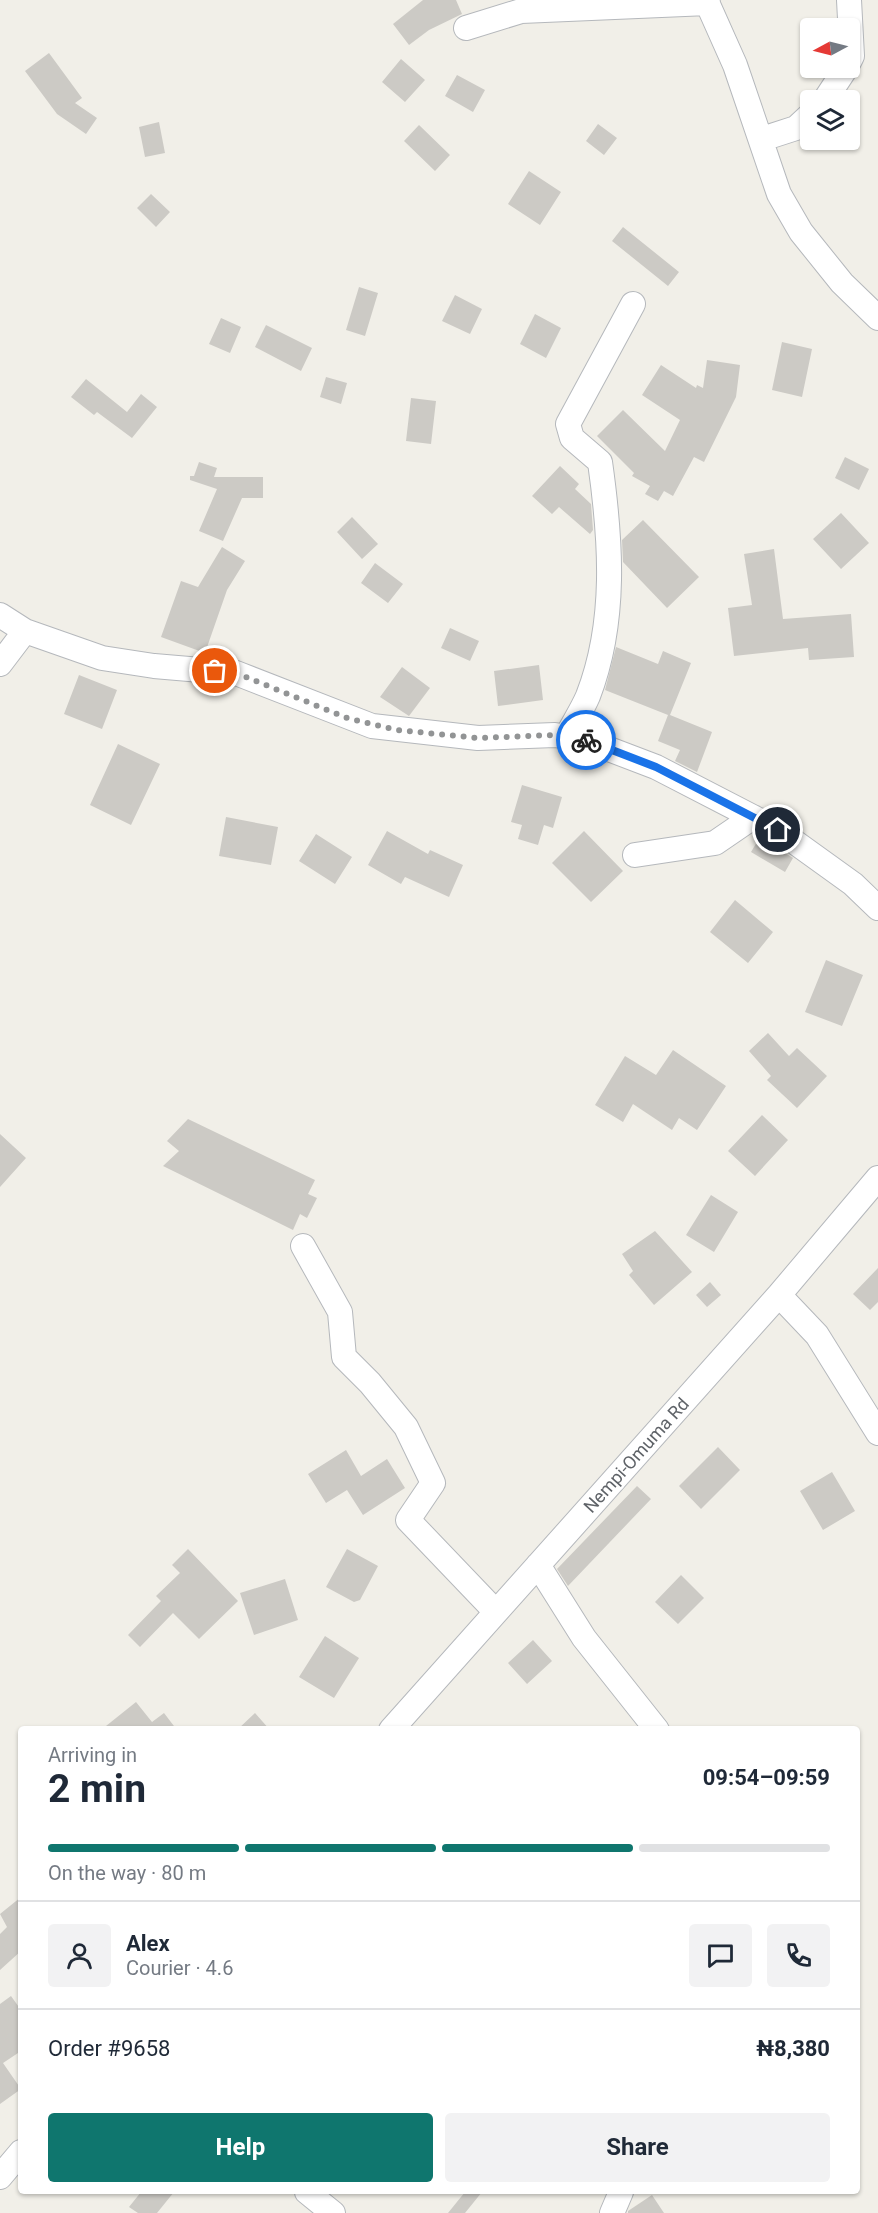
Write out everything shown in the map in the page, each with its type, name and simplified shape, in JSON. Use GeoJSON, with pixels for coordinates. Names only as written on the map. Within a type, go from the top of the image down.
{"type":"FeatureCollection","features":[{"type":"Feature","properties":{"kind":"street"},"geometry":{"type":"LineString","coordinates":[[849,0],[850,18]]}},
{"type":"Feature","properties":{"kind":"street"},"geometry":{"type":"LineString","coordinates":[[466,28],[521,11],[707,2],[735,65],[779,194],[801,231],[842,283],[878,318]]}},
{"type":"Feature","properties":{"kind":"street"},"geometry":{"type":"LineString","coordinates":[[762,139],[796,128],[800,124]]}},
{"type":"Feature","properties":{"kind":"street"},"geometry":{"type":"LineString","coordinates":[[566,737],[588,696],[598,661],[610,579],[610,544],[600,462],[572,438],[568,424],[633,304]]}},
{"type":"Feature","properties":{"kind":"street"},"geometry":{"type":"LineString","coordinates":[[0,615],[25,631],[102,658],[154,666],[236,673],[347,718],[397,730],[478,738],[566,737],[585,740],[656,767],[778,830],[844,877],[878,908]]}},
{"type":"Feature","properties":{"kind":"street"},"geometry":{"type":"LineString","coordinates":[[0,664],[25,631]]}},
{"type":"Feature","properties":{"kind":"street"},"geometry":{"type":"LineString","coordinates":[[635,855],[715,843],[753,817]]}},
{"type":"Feature","properties":{"kind":"street","name":"Nempi-Omuma Rd"},"geometry":{"type":"LineString","coordinates":[[395,1726],[779,1295],[878,1178]]}},
{"type":"Feature","properties":{"kind":"street"},"geometry":{"type":"LineString","coordinates":[[303,1246],[340,1312],[344,1357],[370,1383],[406,1427],[433,1483],[408,1520],[496,1612]]}},
{"type":"Feature","properties":{"kind":"street"},"geometry":{"type":"LineString","coordinates":[[779,1295],[817,1335],[878,1433]]}},
{"type":"Feature","properties":{"kind":"street"},"geometry":{"type":"LineString","coordinates":[[538,1565],[584,1638],[654,1726]]}},
{"type":"Feature","properties":{"kind":"street"},"geometry":{"type":"LineString","coordinates":[[309,2194],[333,2213]]}},
{"type":"Feature","properties":{"kind":"street"},"geometry":{"type":"LineString","coordinates":[[612,2213],[620,2194]]}},
{"type":"Feature","properties":{"kind":"building"},"geometry":{"type":"Polygon","coordinates":[[[423,0],[456,0],[462,14],[429,30],[409,45],[393,24],[423,0]]]}},
{"type":"Feature","properties":{"kind":"building"},"geometry":{"type":"Polygon","coordinates":[[[49,53],[82,98],[75,103],[97,118],[86,134],[57,114],[25,71],[49,53]]]}},
{"type":"Feature","properties":{"kind":"building"},"geometry":{"type":"Polygon","coordinates":[[[401,59],[425,80],[405,102],[382,82],[401,59]]]}},
{"type":"Feature","properties":{"kind":"building"},"geometry":{"type":"Polygon","coordinates":[[[457,75],[485,90],[473,112],[445,96],[457,75]]]}},
{"type":"Feature","properties":{"kind":"building"},"geometry":{"type":"Polygon","coordinates":[[[159,122],[165,153],[145,157],[139,127],[159,122]]]}},
{"type":"Feature","properties":{"kind":"building"},"geometry":{"type":"Polygon","coordinates":[[[598,124],[617,138],[604,155],[586,141],[598,124]]]}},
{"type":"Feature","properties":{"kind":"building"},"geometry":{"type":"Polygon","coordinates":[[[419,125],[450,155],[435,171],[404,141],[419,125]]]}},
{"type":"Feature","properties":{"kind":"building"},"geometry":{"type":"Polygon","coordinates":[[[529,171],[561,192],[540,225],[508,204],[529,171]]]}},
{"type":"Feature","properties":{"kind":"building"},"geometry":{"type":"Polygon","coordinates":[[[151,194],[170,212],[156,227],[137,208],[151,194]]]}},
{"type":"Feature","properties":{"kind":"building"},"geometry":{"type":"Polygon","coordinates":[[[623,227],[679,272],[668,286],[612,241],[623,227]]]}},
{"type":"Feature","properties":{"kind":"building"},"geometry":{"type":"Polygon","coordinates":[[[359,287],[378,293],[365,336],[346,330],[359,287]]]}},
{"type":"Feature","properties":{"kind":"building"},"geometry":{"type":"Polygon","coordinates":[[[455,295],[482,309],[470,334],[442,321],[455,295]]]}},
{"type":"Feature","properties":{"kind":"building"},"geometry":{"type":"Polygon","coordinates":[[[535,314],[561,328],[546,358],[520,344],[535,314]]]}},
{"type":"Feature","properties":{"kind":"building"},"geometry":{"type":"Polygon","coordinates":[[[221,318],[241,327],[230,353],[209,344],[221,318]]]}},
{"type":"Feature","properties":{"kind":"building"},"geometry":{"type":"Polygon","coordinates":[[[266,325],[312,348],[301,371],[255,347],[266,325]]]}},
{"type":"Feature","properties":{"kind":"building"},"geometry":{"type":"Polygon","coordinates":[[[782,342],[812,349],[802,397],[772,390],[782,342]]]}},
{"type":"Feature","properties":{"kind":"building"},"geometry":{"type":"Polygon","coordinates":[[[707,360],[740,365],[736,397],[704,462],[694,457],[673,496],[664,491],[658,501],[645,494],[650,486],[632,476],[634,473],[597,436],[623,410],[665,451],[680,420],[642,395],[661,365],[696,388],[697,385],[703,388],[707,360]]]}},
{"type":"Feature","properties":{"kind":"building"},"geometry":{"type":"Polygon","coordinates":[[[326,377],[347,383],[341,404],[320,397],[326,377]]]}},
{"type":"Feature","properties":{"kind":"building"},"geometry":{"type":"Polygon","coordinates":[[[86,379],[127,412],[141,394],[157,407],[132,438],[97,412],[94,415],[71,397],[86,379]]]}},
{"type":"Feature","properties":{"kind":"building"},"geometry":{"type":"Polygon","coordinates":[[[411,398],[436,401],[431,444],[406,441],[411,398]]]}},
{"type":"Feature","properties":{"kind":"building"},"geometry":{"type":"Polygon","coordinates":[[[845,457],[869,469],[859,490],[835,478],[845,457]]]}},
{"type":"Feature","properties":{"kind":"building"},"geometry":{"type":"Polygon","coordinates":[[[199,462],[217,468],[214,477],[263,477],[263,498],[242,498],[223,541],[199,531],[217,489],[190,480],[199,462]]]}},
{"type":"Feature","properties":{"kind":"building"},"geometry":{"type":"Polygon","coordinates":[[[560,466],[579,484],[575,489],[591,504],[593,530],[590,534],[559,507],[552,514],[532,496],[560,466]]]}},
{"type":"Feature","properties":{"kind":"building"},"geometry":{"type":"Polygon","coordinates":[[[841,513],[869,543],[841,569],[813,539],[841,513]]]}},
{"type":"Feature","properties":{"kind":"building"},"geometry":{"type":"Polygon","coordinates":[[[352,517],[378,544],[362,559],[337,532],[352,517]]]}},
{"type":"Feature","properties":{"kind":"building"},"geometry":{"type":"Polygon","coordinates":[[[643,520],[699,577],[667,608],[623,562],[622,540],[643,520]]]}},
{"type":"Feature","properties":{"kind":"building"},"geometry":{"type":"Polygon","coordinates":[[[222,547],[245,561],[227,590],[205,653],[161,637],[181,581],[198,587],[222,547]]]}},
{"type":"Feature","properties":{"kind":"building"},"geometry":{"type":"Polygon","coordinates":[[[774,549],[783,619],[851,614],[854,657],[809,660],[808,648],[734,656],[728,608],[752,605],[744,554],[774,549]]]}},
{"type":"Feature","properties":{"kind":"building"},"geometry":{"type":"Polygon","coordinates":[[[375,563],[403,584],[388,603],[361,583],[375,563]]]}},
{"type":"Feature","properties":{"kind":"building"},"geometry":{"type":"Polygon","coordinates":[[[450,628],[479,641],[470,661],[441,648],[450,628]]]}},
{"type":"Feature","properties":{"kind":"building"},"geometry":{"type":"Polygon","coordinates":[[[616,647],[658,664],[663,651],[691,663],[670,715],[712,732],[697,772],[675,761],[680,750],[658,741],[668,715],[605,690],[616,647]]]}},
{"type":"Feature","properties":{"kind":"building"},"geometry":{"type":"Polygon","coordinates":[[[539,665],[543,700],[498,706],[494,671],[539,665]]]}},
{"type":"Feature","properties":{"kind":"building"},"geometry":{"type":"Polygon","coordinates":[[[402,667],[430,688],[409,716],[380,697],[402,667]]]}},
{"type":"Feature","properties":{"kind":"building"},"geometry":{"type":"Polygon","coordinates":[[[79,675],[117,690],[102,729],[64,714],[79,675]]]}},
{"type":"Feature","properties":{"kind":"building"},"geometry":{"type":"Polygon","coordinates":[[[118,744],[160,764],[131,825],[90,805],[118,744]]]}},
{"type":"Feature","properties":{"kind":"building"},"geometry":{"type":"Polygon","coordinates":[[[522,785],[562,797],[553,828],[544,825],[538,845],[518,839],[522,825],[511,822],[522,785]]]}},
{"type":"Feature","properties":{"kind":"building"},"geometry":{"type":"Polygon","coordinates":[[[226,817],[278,827],[271,865],[219,856],[226,817]]]}},
{"type":"Feature","properties":{"kind":"building"},"geometry":{"type":"Polygon","coordinates":[[[387,831],[428,854],[430,850],[463,865],[449,897],[405,877],[401,884],[368,865],[387,831]]]}},
{"type":"Feature","properties":{"kind":"building"},"geometry":{"type":"Polygon","coordinates":[[[584,831],[623,871],[591,902],[552,863],[584,831]]]}},
{"type":"Feature","properties":{"kind":"building"},"geometry":{"type":"Polygon","coordinates":[[[316,834],[352,857],[335,884],[299,861],[316,834]]]}},
{"type":"Feature","properties":{"kind":"building"},"geometry":{"type":"Polygon","coordinates":[[[760,837],[793,858],[785,872],[751,852],[760,837]]]}},
{"type":"Feature","properties":{"kind":"building"},"geometry":{"type":"Polygon","coordinates":[[[735,900],[773,932],[748,963],[710,932],[735,900]]]}},
{"type":"Feature","properties":{"kind":"building"},"geometry":{"type":"Polygon","coordinates":[[[826,960],[863,975],[842,1026],[805,1012],[826,960]]]}},
{"type":"Feature","properties":{"kind":"building"},"geometry":{"type":"Polygon","coordinates":[[[768,1033],[789,1056],[797,1048],[827,1076],[797,1108],[767,1080],[771,1076],[749,1051],[768,1033]]]}},
{"type":"Feature","properties":{"kind":"building"},"geometry":{"type":"Polygon","coordinates":[[[673,1050],[726,1086],[697,1130],[679,1118],[672,1130],[633,1104],[623,1122],[595,1105],[625,1056],[656,1075],[673,1050]]]}},
{"type":"Feature","properties":{"kind":"building"},"geometry":{"type":"Polygon","coordinates":[[[762,1115],[788,1140],[755,1176],[728,1151],[762,1115]]]}},
{"type":"Feature","properties":{"kind":"building"},"geometry":{"type":"Polygon","coordinates":[[[188,1119],[315,1180],[308,1194],[317,1198],[307,1218],[300,1214],[293,1230],[163,1166],[179,1151],[167,1141],[188,1119]]]}},
{"type":"Feature","properties":{"kind":"building"},"geometry":{"type":"Polygon","coordinates":[[[0,1134],[26,1158],[0,1187],[0,1134]]]}},
{"type":"Feature","properties":{"kind":"building"},"geometry":{"type":"Polygon","coordinates":[[[711,1195],[738,1212],[714,1252],[686,1235],[711,1195]]]}},
{"type":"Feature","properties":{"kind":"building"},"geometry":{"type":"Polygon","coordinates":[[[655,1231],[692,1272],[654,1305],[629,1275],[633,1271],[622,1254],[655,1231]]]}},
{"type":"Feature","properties":{"kind":"building"},"geometry":{"type":"Polygon","coordinates":[[[878,1268],[878,1302],[870,1310],[853,1294],[878,1268]]]}},
{"type":"Feature","properties":{"kind":"building"},"geometry":{"type":"Polygon","coordinates":[[[710,1282],[721,1295],[707,1307],[696,1295],[710,1282]]]}},
{"type":"Feature","properties":{"kind":"building"},"geometry":{"type":"Polygon","coordinates":[[[718,1447],[740,1470],[701,1509],[679,1486],[718,1447]]]}},
{"type":"Feature","properties":{"kind":"building"},"geometry":{"type":"Polygon","coordinates":[[[346,1450],[361,1476],[387,1459],[405,1488],[363,1515],[347,1490],[326,1503],[308,1474],[346,1450]]]}},
{"type":"Feature","properties":{"kind":"building"},"geometry":{"type":"Polygon","coordinates":[[[832,1472],[855,1511],[823,1530],[800,1491],[832,1472]]]}},
{"type":"Feature","properties":{"kind":"building"},"geometry":{"type":"Polygon","coordinates":[[[637,1486],[651,1499],[568,1586],[557,1569],[637,1486]]]}},
{"type":"Feature","properties":{"kind":"building"},"geometry":{"type":"Polygon","coordinates":[[[188,1549],[238,1601],[199,1639],[173,1613],[140,1647],[128,1635],[161,1601],[156,1596],[180,1573],[172,1565],[188,1549]]]}},
{"type":"Feature","properties":{"kind":"building"},"geometry":{"type":"Polygon","coordinates":[[[347,1549],[378,1566],[360,1600],[354,1602],[326,1587],[347,1549]]]}},
{"type":"Feature","properties":{"kind":"building"},"geometry":{"type":"Polygon","coordinates":[[[681,1575],[704,1598],[678,1624],[655,1602],[681,1575]]]}},
{"type":"Feature","properties":{"kind":"building"},"geometry":{"type":"Polygon","coordinates":[[[285,1579],[298,1620],[254,1635],[240,1593],[285,1579]]]}},
{"type":"Feature","properties":{"kind":"building"},"geometry":{"type":"Polygon","coordinates":[[[325,1636],[359,1658],[334,1698],[299,1677],[325,1636]]]}},
{"type":"Feature","properties":{"kind":"building"},"geometry":{"type":"Polygon","coordinates":[[[533,1640],[552,1661],[527,1684],[508,1663],[533,1640]]]}},
{"type":"Feature","properties":{"kind":"building"},"geometry":{"type":"Polygon","coordinates":[[[136,1702],[152,1722],[164,1713],[174,1726],[106,1726],[136,1702]]]}},
{"type":"Feature","properties":{"kind":"building"},"geometry":{"type":"Polygon","coordinates":[[[255,1713],[266,1726],[241,1726],[255,1713]]]}},
{"type":"Feature","properties":{"kind":"building"},"geometry":{"type":"Polygon","coordinates":[[[18,1899],[18,1954],[0,1970],[0,1934],[7,1927],[0,1914],[18,1899]]]}},
{"type":"Feature","properties":{"kind":"building"},"geometry":{"type":"Polygon","coordinates":[[[11,1996],[18,2006],[18,2053],[3,2063],[18,2085],[18,2091],[0,2104],[0,2004],[11,1996]]]}},
{"type":"Feature","properties":{"kind":"building"},"geometry":{"type":"Polygon","coordinates":[[[139,2194],[172,2194],[157,2213],[138,2213],[129,2207],[139,2194]]]}},
{"type":"Feature","properties":{"kind":"building"},"geometry":{"type":"Polygon","coordinates":[[[463,2194],[480,2194],[465,2213],[448,2213],[463,2194]]]}},
{"type":"Feature","properties":{"kind":"building"},"geometry":{"type":"Polygon","coordinates":[[[652,2195],[664,2213],[628,2213],[628,2211],[652,2195]]]}},
{"type":"Feature","properties":{"kind":"way so far"},"geometry":{"type":"LineString","coordinates":[[215,671],[236,673],[372,726],[478,738],[555,735],[586,740]]}},
{"type":"Feature","properties":{"kind":"route"},"geometry":{"type":"LineString","coordinates":[[586,740],[656,767],[778,830]]}}]}
